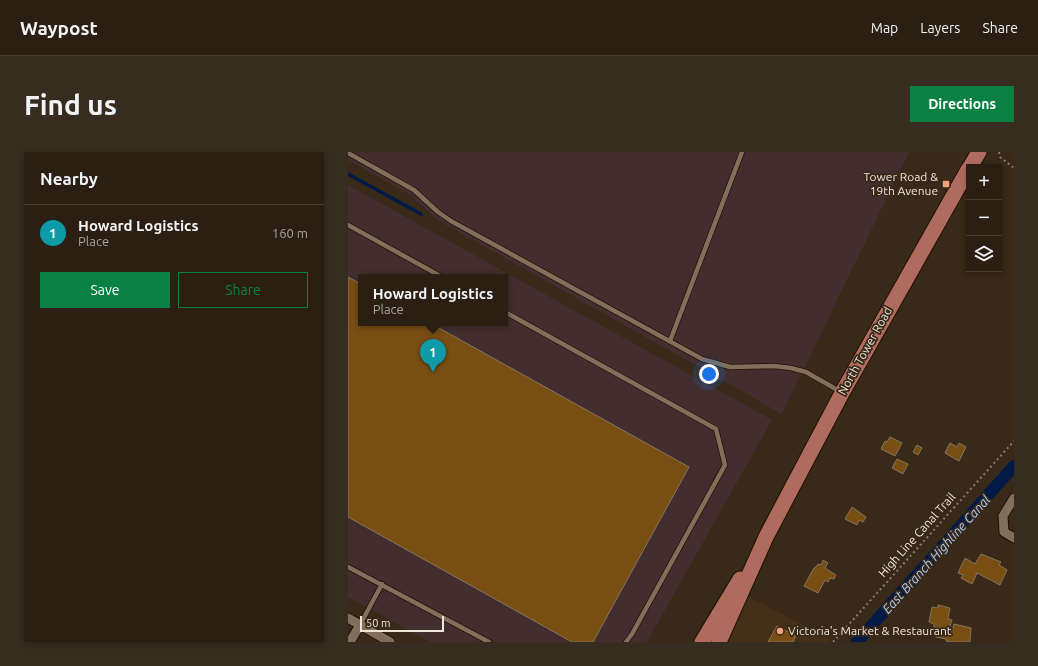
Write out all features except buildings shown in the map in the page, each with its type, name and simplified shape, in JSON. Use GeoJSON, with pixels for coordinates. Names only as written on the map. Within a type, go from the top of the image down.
{"type":"FeatureCollection","features":[{"type":"Feature","properties":{"kind":"main road","name":"North Tower Road"},"geometry":{"type":"LineString","coordinates":[[972,164],[979,152]]}},
{"type":"Feature","properties":{"kind":"main road","name":"North Tower Road"},"geometry":{"type":"LineString","coordinates":[[702,642],[766,537],[842,393],[966,173]]}},
{"type":"Feature","properties":{"kind":"main road","name":"North Tower Road"},"geometry":{"type":"LineString","coordinates":[[719,642],[766,537]]}},
{"type":"Feature","properties":{"kind":"street"},"geometry":{"type":"LineString","coordinates":[[1014,498],[1003,516],[1004,532],[1014,538]]}},
{"type":"Feature","properties":{"kind":"street"},"geometry":{"type":"LineString","coordinates":[[348,618],[390,642]]}},
{"type":"Feature","properties":{"kind":"street"},"geometry":{"type":"LineString","coordinates":[[350,642],[360,625]]}},
{"type":"Feature","properties":{"kind":"lane"},"geometry":{"type":"LineString","coordinates":[[348,152],[414,190],[438,212],[451,221],[702,359],[714,364],[730,367],[774,366],[791,368],[806,372],[842,393]]}},
{"type":"Feature","properties":{"kind":"lane"},"geometry":{"type":"LineString","coordinates":[[670,341],[742,152]]}},
{"type":"Feature","properties":{"kind":"lane"},"geometry":{"type":"LineString","coordinates":[[348,225],[437,274]]}},
{"type":"Feature","properties":{"kind":"lane"},"geometry":{"type":"LineString","coordinates":[[508,314],[716,429],[725,465],[632,634],[626,642]]}},
{"type":"Feature","properties":{"kind":"lane"},"geometry":{"type":"LineString","coordinates":[[348,567],[489,642]]}},
{"type":"Feature","properties":{"kind":"lane"},"geometry":{"type":"LineString","coordinates":[[360,625],[382,584]]}},
{"type":"Feature","properties":{"kind":"path"},"geometry":{"type":"LineString","coordinates":[[1000,152],[1000,157],[1014,168]]}},
{"type":"Feature","properties":{"kind":"path","name":"High Line Canal Trail"},"geometry":{"type":"LineString","coordinates":[[834,642],[1014,441]]}},
{"type":"Feature","properties":{"kind":"shaded area"},"geometry":{"type":"Polygon","coordinates":[[[348,152],[909,152],[782,414],[439,221],[409,194],[348,160],[348,152]]]}},
{"type":"Feature","properties":{"kind":"shaded area"},"geometry":{"type":"Polygon","coordinates":[[[348,185],[772,420],[647,642],[430,642],[348,597],[348,185]]]}},
{"type":"Feature","properties":{"kind":"shaded area"},"geometry":{"type":"Polygon","coordinates":[[[747,596],[831,639],[828,642],[725,642],[747,596]]]}},
{"type":"Feature","properties":{"kind":"waterway"},"geometry":{"type":"LineString","coordinates":[[348,174],[421,214]]}},
{"type":"Feature","properties":{"kind":"waterway","name":"East Branch Highline Canal"},"geometry":{"type":"LineString","coordinates":[[857,642],[1014,466]]}},
{"type":"Feature","properties":{"kind":"place","name":"Tower Road & 19th Avenue"},"geometry":{"type":"Point","coordinates":[946,184]}},
{"type":"Feature","properties":{"kind":"place","name":"Howard Logistics"},"geometry":{"type":"Point","coordinates":[433,372]}},
{"type":"Feature","properties":{"kind":"place","name":"Victoria's Market & Restaurant"},"geometry":{"type":"Point","coordinates":[780,631]}}]}
